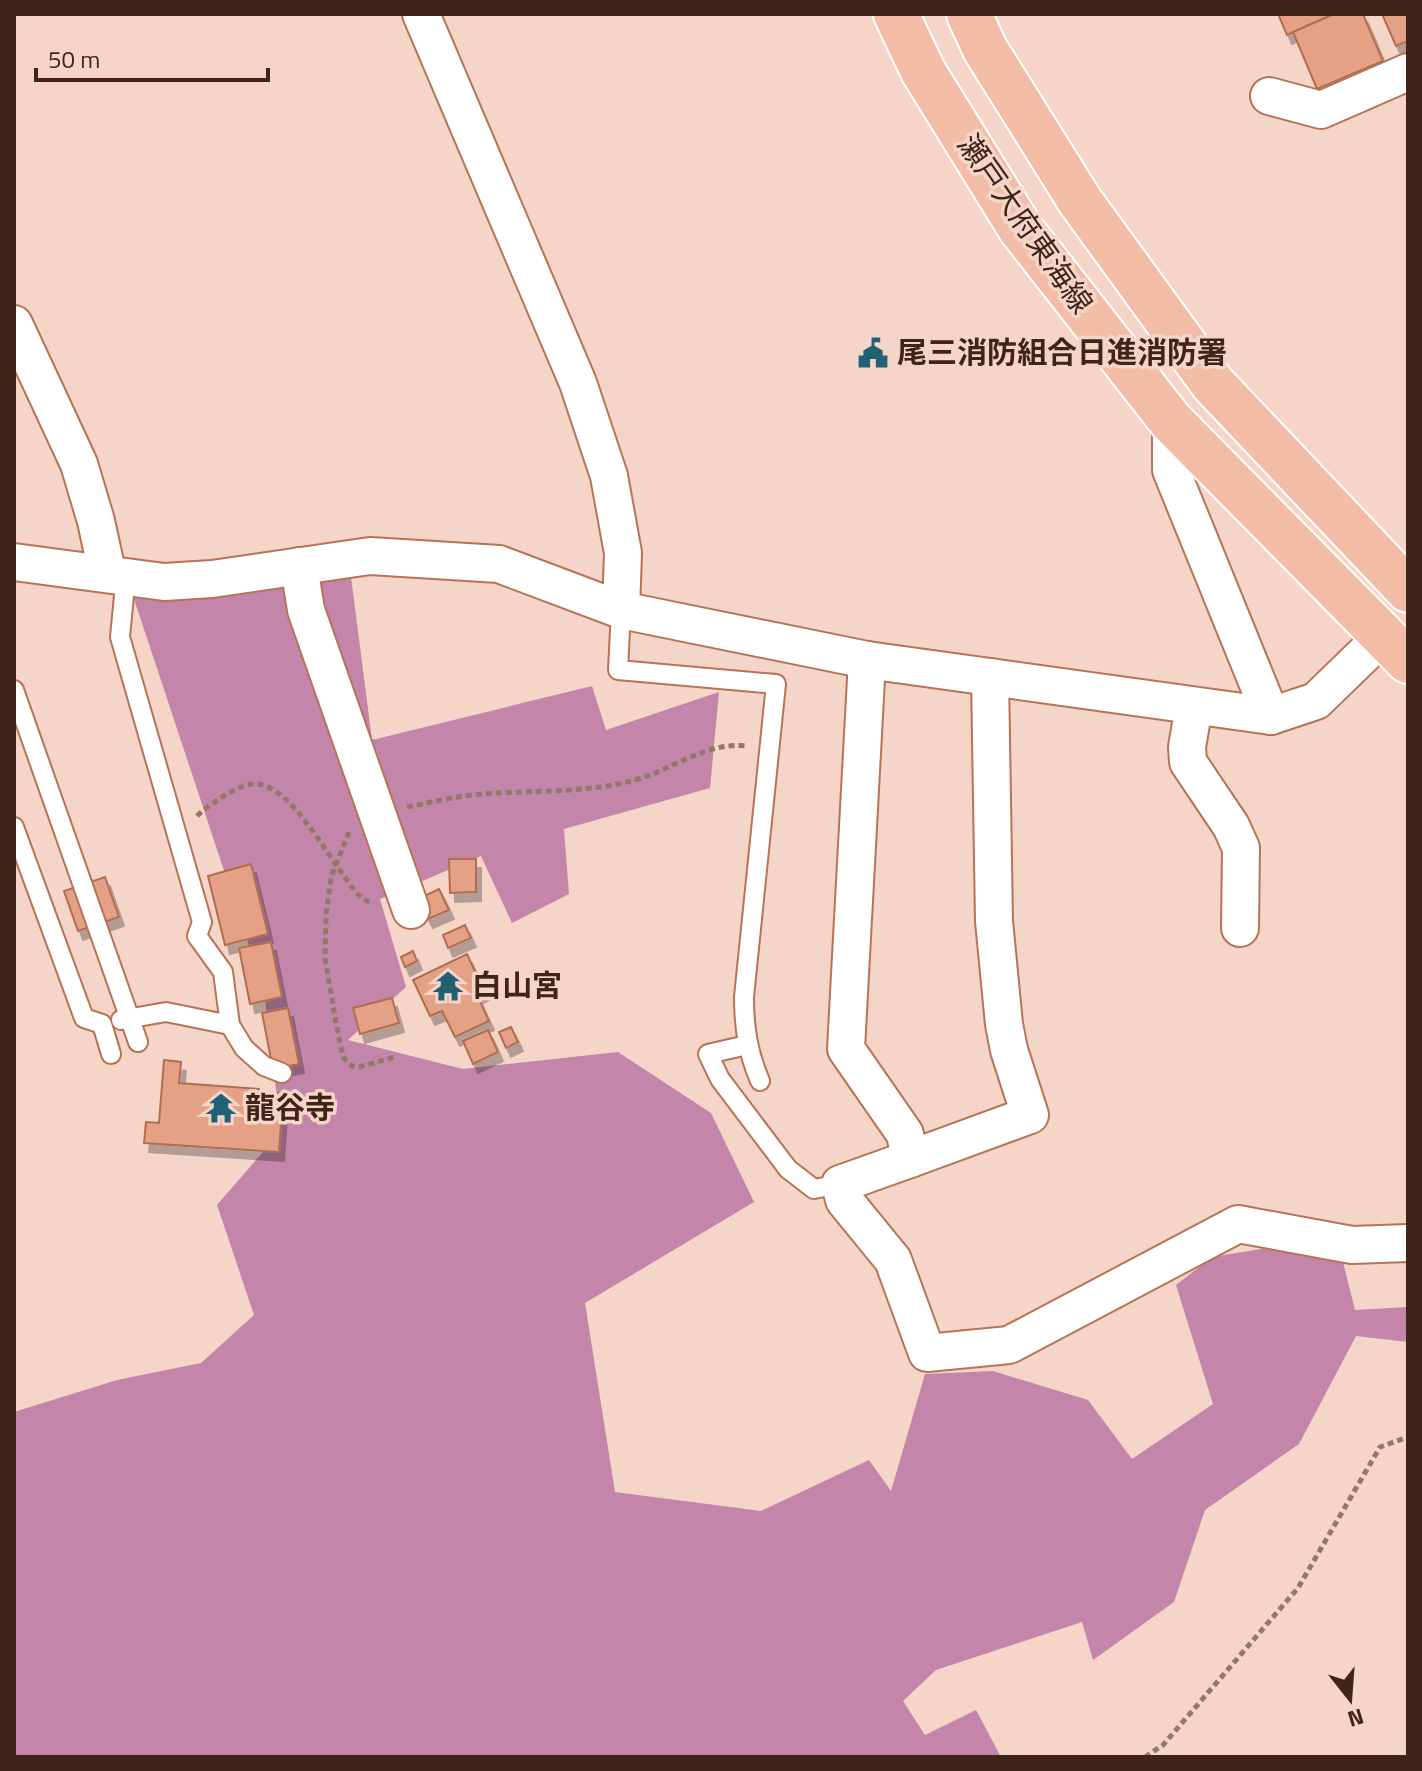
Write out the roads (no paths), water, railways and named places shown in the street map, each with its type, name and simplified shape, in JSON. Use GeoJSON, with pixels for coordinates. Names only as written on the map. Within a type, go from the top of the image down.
{"type":"FeatureCollection","features":[{"type":"Feature","properties":{"kind":"main road","name":"瀬戸大府東海線"},"geometry":{"type":"LineString","coordinates":[[896,14],[923,71],[1020,228],[1171,421],[1395,648]]}},
{"type":"Feature","properties":{"kind":"main road","name":"瀬戸大府東海線"},"geometry":{"type":"LineString","coordinates":[[969,14],[985,49],[1080,201],[1213,384],[1408,590]]}},
{"type":"Feature","properties":{"kind":"street"},"geometry":{"type":"LineString","coordinates":[[421,14],[578,383],[609,476],[623,553],[621,610]]}},
{"type":"Feature","properties":{"kind":"street"},"geometry":{"type":"LineString","coordinates":[[1269,96],[1321,110],[1408,72]]}},
{"type":"Feature","properties":{"kind":"street"},"geometry":{"type":"LineString","coordinates":[[14,324],[79,464],[116,574]]}},
{"type":"Feature","properties":{"kind":"street"},"geometry":{"type":"LineString","coordinates":[[1171,421],[1171,470],[1271,716]]}},
{"type":"Feature","properties":{"kind":"street"},"geometry":{"type":"LineString","coordinates":[[14,562],[164,582],[212,579],[370,556],[499,564],[621,610],[867,660],[1271,716],[1316,701],[1395,648]]}},
{"type":"Feature","properties":{"kind":"street"},"geometry":{"type":"LineString","coordinates":[[299,566],[306,610],[409,903]]}},
{"type":"Feature","properties":{"kind":"street"},"geometry":{"type":"LineString","coordinates":[[867,660],[846,1049],[905,1134],[910,1159]]}},
{"type":"Feature","properties":{"kind":"street"},"geometry":{"type":"LineString","coordinates":[[990,677],[994,921],[1004,1024],[1030,1115],[840,1184],[844,1200],[893,1260],[927,1353],[1009,1345],[1238,1224],[1352,1245],[1408,1243]]}},
{"type":"Feature","properties":{"kind":"street"},"geometry":{"type":"LineString","coordinates":[[1194,706],[1187,747],[1188,762],[1231,826],[1241,848],[1240,928]]}},
{"type":"Feature","properties":{"kind":"lane"},"geometry":{"type":"LineString","coordinates":[[116,574],[120,637],[202,922],[197,936],[223,972],[230,1025],[244,1048],[264,1066],[282,1073]]}},
{"type":"Feature","properties":{"kind":"lane"},"geometry":{"type":"LineString","coordinates":[[621,610],[618,670],[776,684],[772,748],[744,997],[744,1032],[760,1081]]}},
{"type":"Feature","properties":{"kind":"lane"},"geometry":{"type":"LineString","coordinates":[[14,690],[138,1042]]}},
{"type":"Feature","properties":{"kind":"lane"},"geometry":{"type":"LineString","coordinates":[[14,827],[84,1018],[102,1024],[166,1012],[230,1025]]}},
{"type":"Feature","properties":{"kind":"lane"},"geometry":{"type":"LineString","coordinates":[[102,1024],[111,1054]]}},
{"type":"Feature","properties":{"kind":"lane"},"geometry":{"type":"LineString","coordinates":[[747,1045],[708,1054],[720,1079],[788,1169],[814,1189],[840,1184]]}},
{"type":"Feature","properties":{"kind":"place","name":"尾三消防組合日進消防署"},"geometry":{"type":"Point","coordinates":[873,353]}},
{"type":"Feature","properties":{"kind":"place","name":"白山宮"},"geometry":{"type":"Point","coordinates":[448,986]}},
{"type":"Feature","properties":{"kind":"place","name":"龍谷寺"},"geometry":{"type":"Point","coordinates":[221,1108]}}]}
